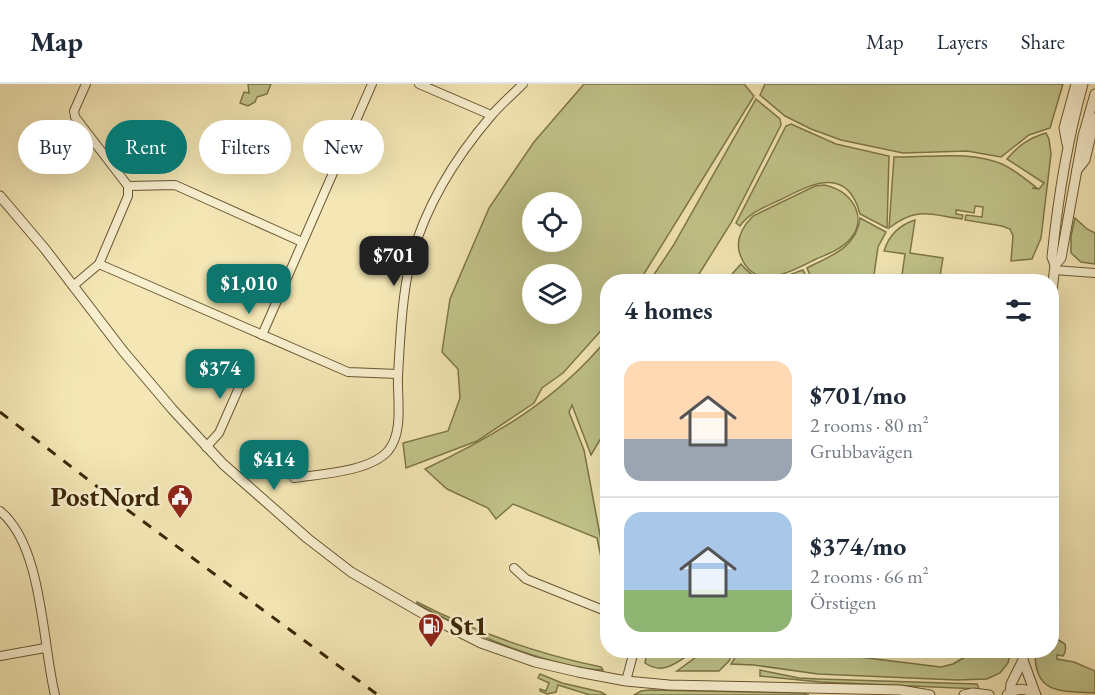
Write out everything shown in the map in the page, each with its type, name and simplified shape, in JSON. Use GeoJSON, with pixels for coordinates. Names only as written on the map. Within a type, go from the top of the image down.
{"type":"FeatureCollection","features":[{"type":"Feature","properties":{"kind":"street"},"geometry":{"type":"LineString","coordinates":[[73,286],[99,264],[128,196],[128,186],[122,175],[75,117],[74,111],[86,84]]}},
{"type":"Feature","properties":{"kind":"street"},"geometry":{"type":"LineString","coordinates":[[262,335],[372,84]]}},
{"type":"Feature","properties":{"kind":"street"},"geometry":{"type":"LineString","coordinates":[[419,84],[491,115]]}},
{"type":"Feature","properties":{"kind":"street"},"geometry":{"type":"LineString","coordinates":[[294,477],[344,471],[374,461],[387,452],[394,442],[397,429],[398,374],[410,263],[424,221],[449,174],[491,115],[523,84]]}},
{"type":"Feature","properties":{"kind":"street"},"geometry":{"type":"LineString","coordinates":[[1068,149],[1064,128],[1076,84]]}},
{"type":"Feature","properties":{"kind":"street"},"geometry":{"type":"LineString","coordinates":[[1053,274],[1052,257],[1058,202],[1083,84]]}},
{"type":"Feature","properties":{"kind":"street"},"geometry":{"type":"LineString","coordinates":[[1054,267],[1061,258],[1083,136],[1095,94]]}},
{"type":"Feature","properties":{"kind":"street"},"geometry":{"type":"LineString","coordinates":[[1076,172],[1085,160],[1095,118]]}},
{"type":"Feature","properties":{"kind":"street"},"geometry":{"type":"LineString","coordinates":[[128,186],[174,185],[302,242]]}},
{"type":"Feature","properties":{"kind":"street"},"geometry":{"type":"LineString","coordinates":[[0,196],[123,351],[206,447],[280,514],[351,572],[422,613],[481,643],[535,662],[626,681],[669,685],[900,690],[930,695]]}},
{"type":"Feature","properties":{"kind":"street"},"geometry":{"type":"LineString","coordinates":[[99,264],[348,372],[398,374]]}},
{"type":"Feature","properties":{"kind":"street"},"geometry":{"type":"LineString","coordinates":[[1054,267],[1095,273]]}},
{"type":"Feature","properties":{"kind":"street"},"geometry":{"type":"LineString","coordinates":[[206,447],[219,433],[249,365]]}},
{"type":"Feature","properties":{"kind":"street"},"geometry":{"type":"LineString","coordinates":[[0,511],[18,532],[30,560],[55,695]]}},
{"type":"Feature","properties":{"kind":"street"},"geometry":{"type":"LineString","coordinates":[[514,568],[526,579],[600,609]]}},
{"type":"Feature","properties":{"kind":"street"},"geometry":{"type":"LineString","coordinates":[[0,656],[45,648]]}},
{"type":"Feature","properties":{"kind":"street"},"geometry":{"type":"LineString","coordinates":[[626,681],[632,658]]}},
{"type":"Feature","properties":{"kind":"street"},"geometry":{"type":"LineString","coordinates":[[1009,694],[1023,658]]}},
{"type":"Feature","properties":{"kind":"street"},"geometry":{"type":"LineString","coordinates":[[1025,658],[1035,694]]}},
{"type":"Feature","properties":{"kind":"street"},"geometry":{"type":"LineString","coordinates":[[1009,694],[1023,689],[1035,694]]}},
{"type":"Feature","properties":{"kind":"street"},"geometry":{"type":"LineString","coordinates":[[964,695],[974,693],[989,695]]}},
{"type":"Feature","properties":{"kind":"green space"},"geometry":{"type":"Polygon","coordinates":[[[248,84],[271,84],[267,94],[257,97],[255,102],[248,106],[240,103],[244,92],[249,93],[248,84]]]}},
{"type":"Feature","properties":{"kind":"green space"},"geometry":{"type":"Polygon","coordinates":[[[584,84],[744,84],[754,96],[644,274],[600,274],[600,332],[563,373],[542,388],[534,403],[477,441],[406,468],[403,443],[448,431],[460,398],[458,369],[442,352],[450,299],[489,208],[534,142],[584,84]]]}},
{"type":"Feature","properties":{"kind":"green space"},"geometry":{"type":"Polygon","coordinates":[[[765,84],[1063,84],[1050,128],[1029,135],[1001,157],[967,151],[903,153],[841,140],[785,116],[760,95],[765,84]]]}},
{"type":"Feature","properties":{"kind":"green space"},"geometry":{"type":"Polygon","coordinates":[[[756,99],[780,119],[781,125],[731,223],[699,274],[654,274],[673,246],[756,99]]]}},
{"type":"Feature","properties":{"kind":"green space"},"geometry":{"type":"Polygon","coordinates":[[[791,124],[836,144],[889,156],[887,228],[860,214],[854,199],[846,189],[837,184],[827,183],[816,184],[763,208],[753,213],[740,226],[736,223],[786,126],[791,124]]]}},
{"type":"Feature","properties":{"kind":"green space"},"geometry":{"type":"Polygon","coordinates":[[[1046,133],[1051,154],[1041,238],[1032,259],[1011,261],[1013,236],[1010,229],[965,220],[966,215],[982,217],[983,207],[975,206],[974,213],[956,210],[956,214],[963,215],[962,219],[916,214],[889,228],[894,157],[976,157],[1002,164],[1037,188],[1032,188],[1039,189],[1044,183],[1007,159],[1034,137],[1046,133]]]}},
{"type":"Feature","properties":{"kind":"green space"},"geometry":{"type":"Polygon","coordinates":[[[815,186],[833,187],[854,204],[858,221],[851,238],[835,251],[786,273],[756,274],[748,268],[741,257],[738,245],[740,235],[749,220],[815,186]]]}},
{"type":"Feature","properties":{"kind":"green space"},"geometry":{"type":"Polygon","coordinates":[[[860,218],[886,232],[878,247],[874,274],[810,274],[807,268],[841,250],[854,237],[860,218]]]}},
{"type":"Feature","properties":{"kind":"green space"},"geometry":{"type":"Polygon","coordinates":[[[1075,218],[1095,233],[1095,264],[1081,262],[1071,253],[1071,236],[1075,218]]]}},
{"type":"Feature","properties":{"kind":"green space"},"geometry":{"type":"Polygon","coordinates":[[[915,220],[910,253],[943,258],[940,274],[902,274],[905,254],[884,251],[895,231],[915,220]]]}},
{"type":"Feature","properties":{"kind":"green space"},"geometry":{"type":"Polygon","coordinates":[[[741,264],[752,274],[732,274],[741,264]]]}},
{"type":"Feature","properties":{"kind":"green space"},"geometry":{"type":"Polygon","coordinates":[[[803,270],[805,274],[790,274],[803,270]]]}},
{"type":"Feature","properties":{"kind":"green space"},"geometry":{"type":"Polygon","coordinates":[[[600,347],[600,440],[591,455],[572,405],[569,412],[584,450],[600,535],[600,552],[597,538],[513,504],[496,519],[488,508],[447,489],[425,469],[476,443],[524,414],[568,380],[600,347]]]}},
{"type":"Feature","properties":{"kind":"green space"},"geometry":{"type":"Polygon","coordinates":[[[417,602],[506,641],[601,667],[603,670],[574,666],[503,645],[468,630],[417,602]]]}},
{"type":"Feature","properties":{"kind":"green space"},"geometry":{"type":"Polygon","coordinates":[[[1059,640],[1065,644],[1066,650],[1063,656],[1059,655],[1059,640]]]}},
{"type":"Feature","properties":{"kind":"green space"},"geometry":{"type":"Polygon","coordinates":[[[646,658],[683,658],[663,668],[645,663],[646,658]]]}},
{"type":"Feature","properties":{"kind":"green space"},"geometry":{"type":"Polygon","coordinates":[[[695,658],[730,658],[719,671],[677,671],[695,658]]]}},
{"type":"Feature","properties":{"kind":"green space"},"geometry":{"type":"Polygon","coordinates":[[[735,658],[867,658],[941,667],[963,658],[1009,658],[1000,673],[987,679],[957,680],[818,674],[731,664],[735,658]]]}},
{"type":"Feature","properties":{"kind":"green space"},"geometry":{"type":"Polygon","coordinates":[[[1036,658],[1057,658],[1095,671],[1095,693],[1052,688],[1039,676],[1036,658]]]}},
{"type":"Feature","properties":{"kind":"green space"},"geometry":{"type":"Polygon","coordinates":[[[760,670],[799,678],[977,684],[979,689],[820,682],[760,676],[760,670]]]}},
{"type":"Feature","properties":{"kind":"green space"},"geometry":{"type":"Polygon","coordinates":[[[540,674],[562,683],[606,695],[590,695],[558,685],[556,692],[547,694],[540,691],[540,689],[546,691],[549,683],[538,678],[540,674]]]}},
{"type":"Feature","properties":{"kind":"green space"},"geometry":{"type":"Polygon","coordinates":[[[649,690],[803,693],[809,695],[634,695],[649,690]]]}},
{"type":"Feature","properties":{"kind":"railway"},"geometry":{"type":"LineString","coordinates":[[0,412],[125,508],[378,695]]}},
{"type":"Feature","properties":{"kind":"place","name":"PostNord"},"geometry":{"type":"Point","coordinates":[180,520]}},
{"type":"Feature","properties":{"kind":"place","name":"St1"},"geometry":{"type":"Point","coordinates":[431,649]}}]}
